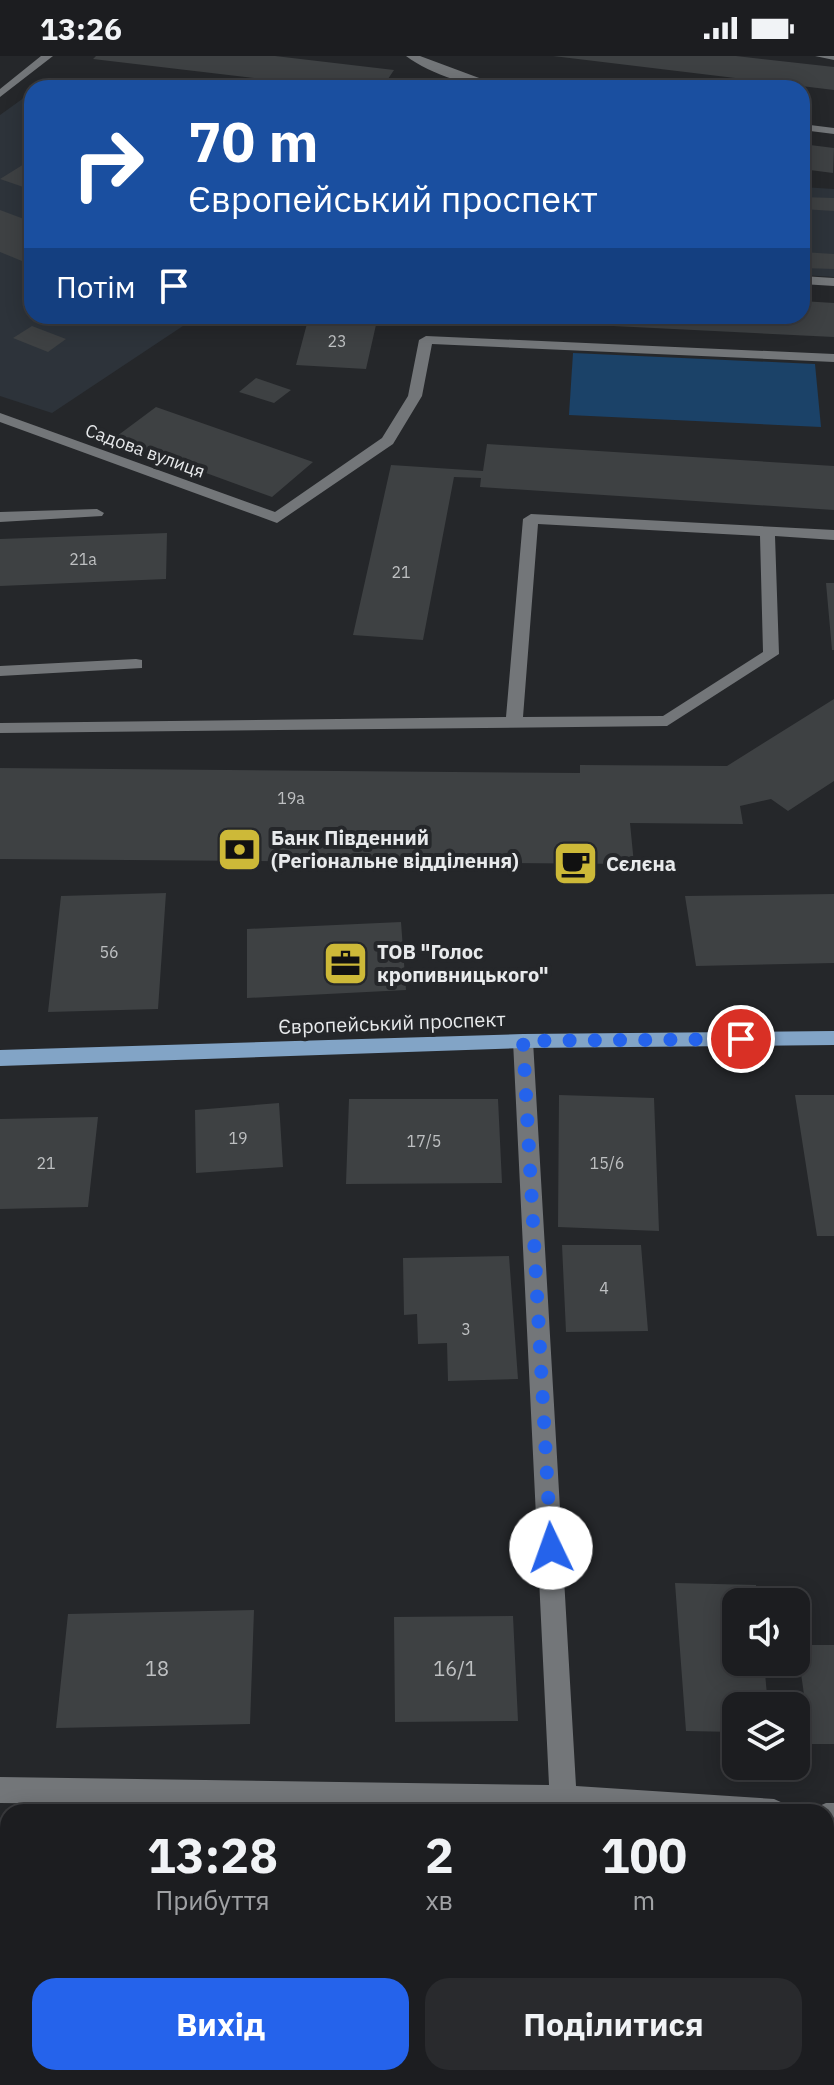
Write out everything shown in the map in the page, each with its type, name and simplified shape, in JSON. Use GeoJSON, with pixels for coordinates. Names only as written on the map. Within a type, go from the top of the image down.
{"type":"FeatureCollection","features":[{"type":"Feature","properties":{"kind":"main road","name":"Європейський проспект"},"geometry":{"type":"LineString","coordinates":[[0,1058],[523,1041],[834,1038]]}},
{"type":"Feature","properties":{"kind":"street"},"geometry":{"type":"LineString","coordinates":[[0,94],[48,56]]}},
{"type":"Feature","properties":{"kind":"street"},"geometry":{"type":"LineString","coordinates":[[411,56],[471,80]]}},
{"type":"Feature","properties":{"kind":"street"},"geometry":{"type":"LineString","coordinates":[[820,56],[834,57]]}},
{"type":"Feature","properties":{"kind":"street"},"geometry":{"type":"LineString","coordinates":[[810,128],[834,131]]}},
{"type":"Feature","properties":{"kind":"street"},"geometry":{"type":"LineString","coordinates":[[810,280],[834,282]]}},
{"type":"Feature","properties":{"kind":"street","name":"Садова вулиця"},"geometry":{"type":"LineString","coordinates":[[0,417],[277,518],[388,441],[415,396],[426,340],[834,358]]}},
{"type":"Feature","properties":{"kind":"street"},"geometry":{"type":"LineString","coordinates":[[0,517],[97,513]]}},
{"type":"Feature","properties":{"kind":"street"},"geometry":{"type":"LineString","coordinates":[[514,722],[531,519],[834,535]]}},
{"type":"Feature","properties":{"kind":"street"},"geometry":{"type":"LineString","coordinates":[[0,728],[667,721],[771,654],[767,531]]}},
{"type":"Feature","properties":{"kind":"street"},"geometry":{"type":"LineString","coordinates":[[0,671],[136,664]]}},
{"type":"Feature","properties":{"kind":"street"},"geometry":{"type":"LineString","coordinates":[[523,1041],[563,1798]]}},
{"type":"Feature","properties":{"kind":"street"},"geometry":{"type":"LineString","coordinates":[[0,1790],[563,1798],[653,1804]]}},
{"type":"Feature","properties":{"kind":"shaded area"},"geometry":{"type":"Polygon","coordinates":[[[24,98],[24,324],[186,324],[52,413],[0,396],[0,115],[24,98]]]}},
{"type":"Feature","properties":{"kind":"shaded area"},"geometry":{"type":"Polygon","coordinates":[[[810,188],[834,189],[834,277],[810,276],[810,188]]]}},
{"type":"Feature","properties":{"kind":"shaded area"},"geometry":{"type":"Polygon","coordinates":[[[573,353],[815,364],[821,427],[569,415],[573,353]]]}},
{"type":"Feature","properties":{"kind":"building"},"geometry":{"type":"Polygon","coordinates":[[[96,56],[275,56],[394,70],[387,80],[270,80],[93,59],[96,56]]]}},
{"type":"Feature","properties":{"kind":"building"},"geometry":{"type":"Polygon","coordinates":[[[553,56],[736,56],[834,67],[834,90],[810,87],[810,80],[751,80],[553,56]]]}},
{"type":"Feature","properties":{"kind":"building"},"geometry":{"type":"Polygon","coordinates":[[[810,145],[834,148],[833,173],[810,170],[810,145]]]}},
{"type":"Feature","properties":{"kind":"building"},"geometry":{"type":"Polygon","coordinates":[[[24,164],[24,187],[0,179],[24,164]]]}},
{"type":"Feature","properties":{"kind":"building"},"geometry":{"type":"Polygon","coordinates":[[[810,197],[834,198],[834,211],[810,210],[810,197]]]}},
{"type":"Feature","properties":{"kind":"building"},"geometry":{"type":"Polygon","coordinates":[[[0,210],[24,219],[24,260],[0,252],[0,210]]]}},
{"type":"Feature","properties":{"kind":"building"},"geometry":{"type":"Polygon","coordinates":[[[810,252],[834,254],[834,269],[810,268],[810,252]]]}},
{"type":"Feature","properties":{"kind":"building"},"geometry":{"type":"Polygon","coordinates":[[[810,302],[834,303],[834,337],[575,324],[810,324],[810,302]]]}},
{"type":"Feature","properties":{"kind":"building"},"geometry":{"type":"Polygon","coordinates":[[[307,324],[376,324],[366,369],[296,365],[307,324]]]}},
{"type":"Feature","properties":{"kind":"building"},"geometry":{"type":"Polygon","coordinates":[[[32,326],[66,339],[48,352],[13,338],[32,326]]]}},
{"type":"Feature","properties":{"kind":"building"},"geometry":{"type":"Polygon","coordinates":[[[256,378],[291,390],[274,403],[239,392],[256,378]]]}},
{"type":"Feature","properties":{"kind":"building"},"geometry":{"type":"Polygon","coordinates":[[[156,407],[313,462],[272,497],[113,439],[156,407]]]}},
{"type":"Feature","properties":{"kind":"building"},"geometry":{"type":"Polygon","coordinates":[[[487,444],[834,466],[834,510],[480,487],[481,478],[454,477],[423,640],[353,635],[391,465],[483,471],[487,444]]]}},
{"type":"Feature","properties":{"kind":"building"},"geometry":{"type":"Polygon","coordinates":[[[167,533],[166,579],[0,586],[0,539],[167,533]]]}},
{"type":"Feature","properties":{"kind":"building"},"geometry":{"type":"Polygon","coordinates":[[[826,583],[834,583],[834,650],[832,650],[826,583]]]}},
{"type":"Feature","properties":{"kind":"building"},"geometry":{"type":"Polygon","coordinates":[[[834,699],[834,781],[788,811],[771,799],[740,806],[743,824],[630,823],[634,864],[0,859],[0,768],[580,773],[580,765],[727,766],[834,699]]]}},
{"type":"Feature","properties":{"kind":"building"},"geometry":{"type":"Polygon","coordinates":[[[166,893],[158,1009],[48,1012],[61,896],[166,893]]]}},
{"type":"Feature","properties":{"kind":"building"},"geometry":{"type":"Polygon","coordinates":[[[834,894],[834,963],[696,966],[685,896],[834,894]]]}},
{"type":"Feature","properties":{"kind":"building"},"geometry":{"type":"Polygon","coordinates":[[[401,922],[406,990],[247,998],[247,929],[401,922]]]}},
{"type":"Feature","properties":{"kind":"building"},"geometry":{"type":"Polygon","coordinates":[[[559,1095],[654,1098],[659,1231],[558,1227],[559,1095]]]}},
{"type":"Feature","properties":{"kind":"building"},"geometry":{"type":"Polygon","coordinates":[[[795,1095],[834,1095],[834,1236],[817,1236],[795,1095]]]}},
{"type":"Feature","properties":{"kind":"building"},"geometry":{"type":"Polygon","coordinates":[[[349,1099],[498,1099],[502,1183],[346,1184],[349,1099]]]}},
{"type":"Feature","properties":{"kind":"building"},"geometry":{"type":"Polygon","coordinates":[[[279,1103],[283,1167],[196,1173],[195,1110],[279,1103]]]}},
{"type":"Feature","properties":{"kind":"building"},"geometry":{"type":"Polygon","coordinates":[[[98,1117],[88,1207],[0,1209],[0,1119],[98,1117]]]}},
{"type":"Feature","properties":{"kind":"building"},"geometry":{"type":"Polygon","coordinates":[[[562,1245],[641,1245],[648,1331],[566,1332],[562,1245]]]}},
{"type":"Feature","properties":{"kind":"building"},"geometry":{"type":"Polygon","coordinates":[[[509,1256],[518,1379],[448,1381],[447,1343],[418,1344],[417,1314],[404,1315],[403,1258],[509,1256]]]}},
{"type":"Feature","properties":{"kind":"building"},"geometry":{"type":"Polygon","coordinates":[[[675,1583],[756,1585],[756,1588],[722,1588],[722,1676],[765,1676],[767,1692],[722,1692],[722,1732],[686,1731],[675,1583]]]}},
{"type":"Feature","properties":{"kind":"building"},"geometry":{"type":"Polygon","coordinates":[[[254,1610],[250,1724],[56,1728],[68,1614],[254,1610]]]}},
{"type":"Feature","properties":{"kind":"building"},"geometry":{"type":"Polygon","coordinates":[[[513,1616],[518,1721],[395,1722],[394,1617],[513,1616]]]}},
{"type":"Feature","properties":{"kind":"building"},"geometry":{"type":"Polygon","coordinates":[[[810,1645],[834,1645],[834,1744],[811,1744],[810,1692],[804,1692],[801,1676],[810,1676],[810,1645]]]}},
{"type":"Feature","properties":{"kind":"place","name":"Банк Південний (Регіональне відділення)"},"geometry":{"type":"Point","coordinates":[240,850]}},
{"type":"Feature","properties":{"kind":"place","name":"Сєлєна"},"geometry":{"type":"Point","coordinates":[575,864]}},
{"type":"Feature","properties":{"kind":"place","name":"ТОВ \"Голос кропивницького\""},"geometry":{"type":"Point","coordinates":[346,964]}},
{"type":"Feature","properties":{"kind":"route"},"geometry":{"type":"LineString","coordinates":[[551,1548],[528,1079],[523,1041],[741,1039]]}}]}
